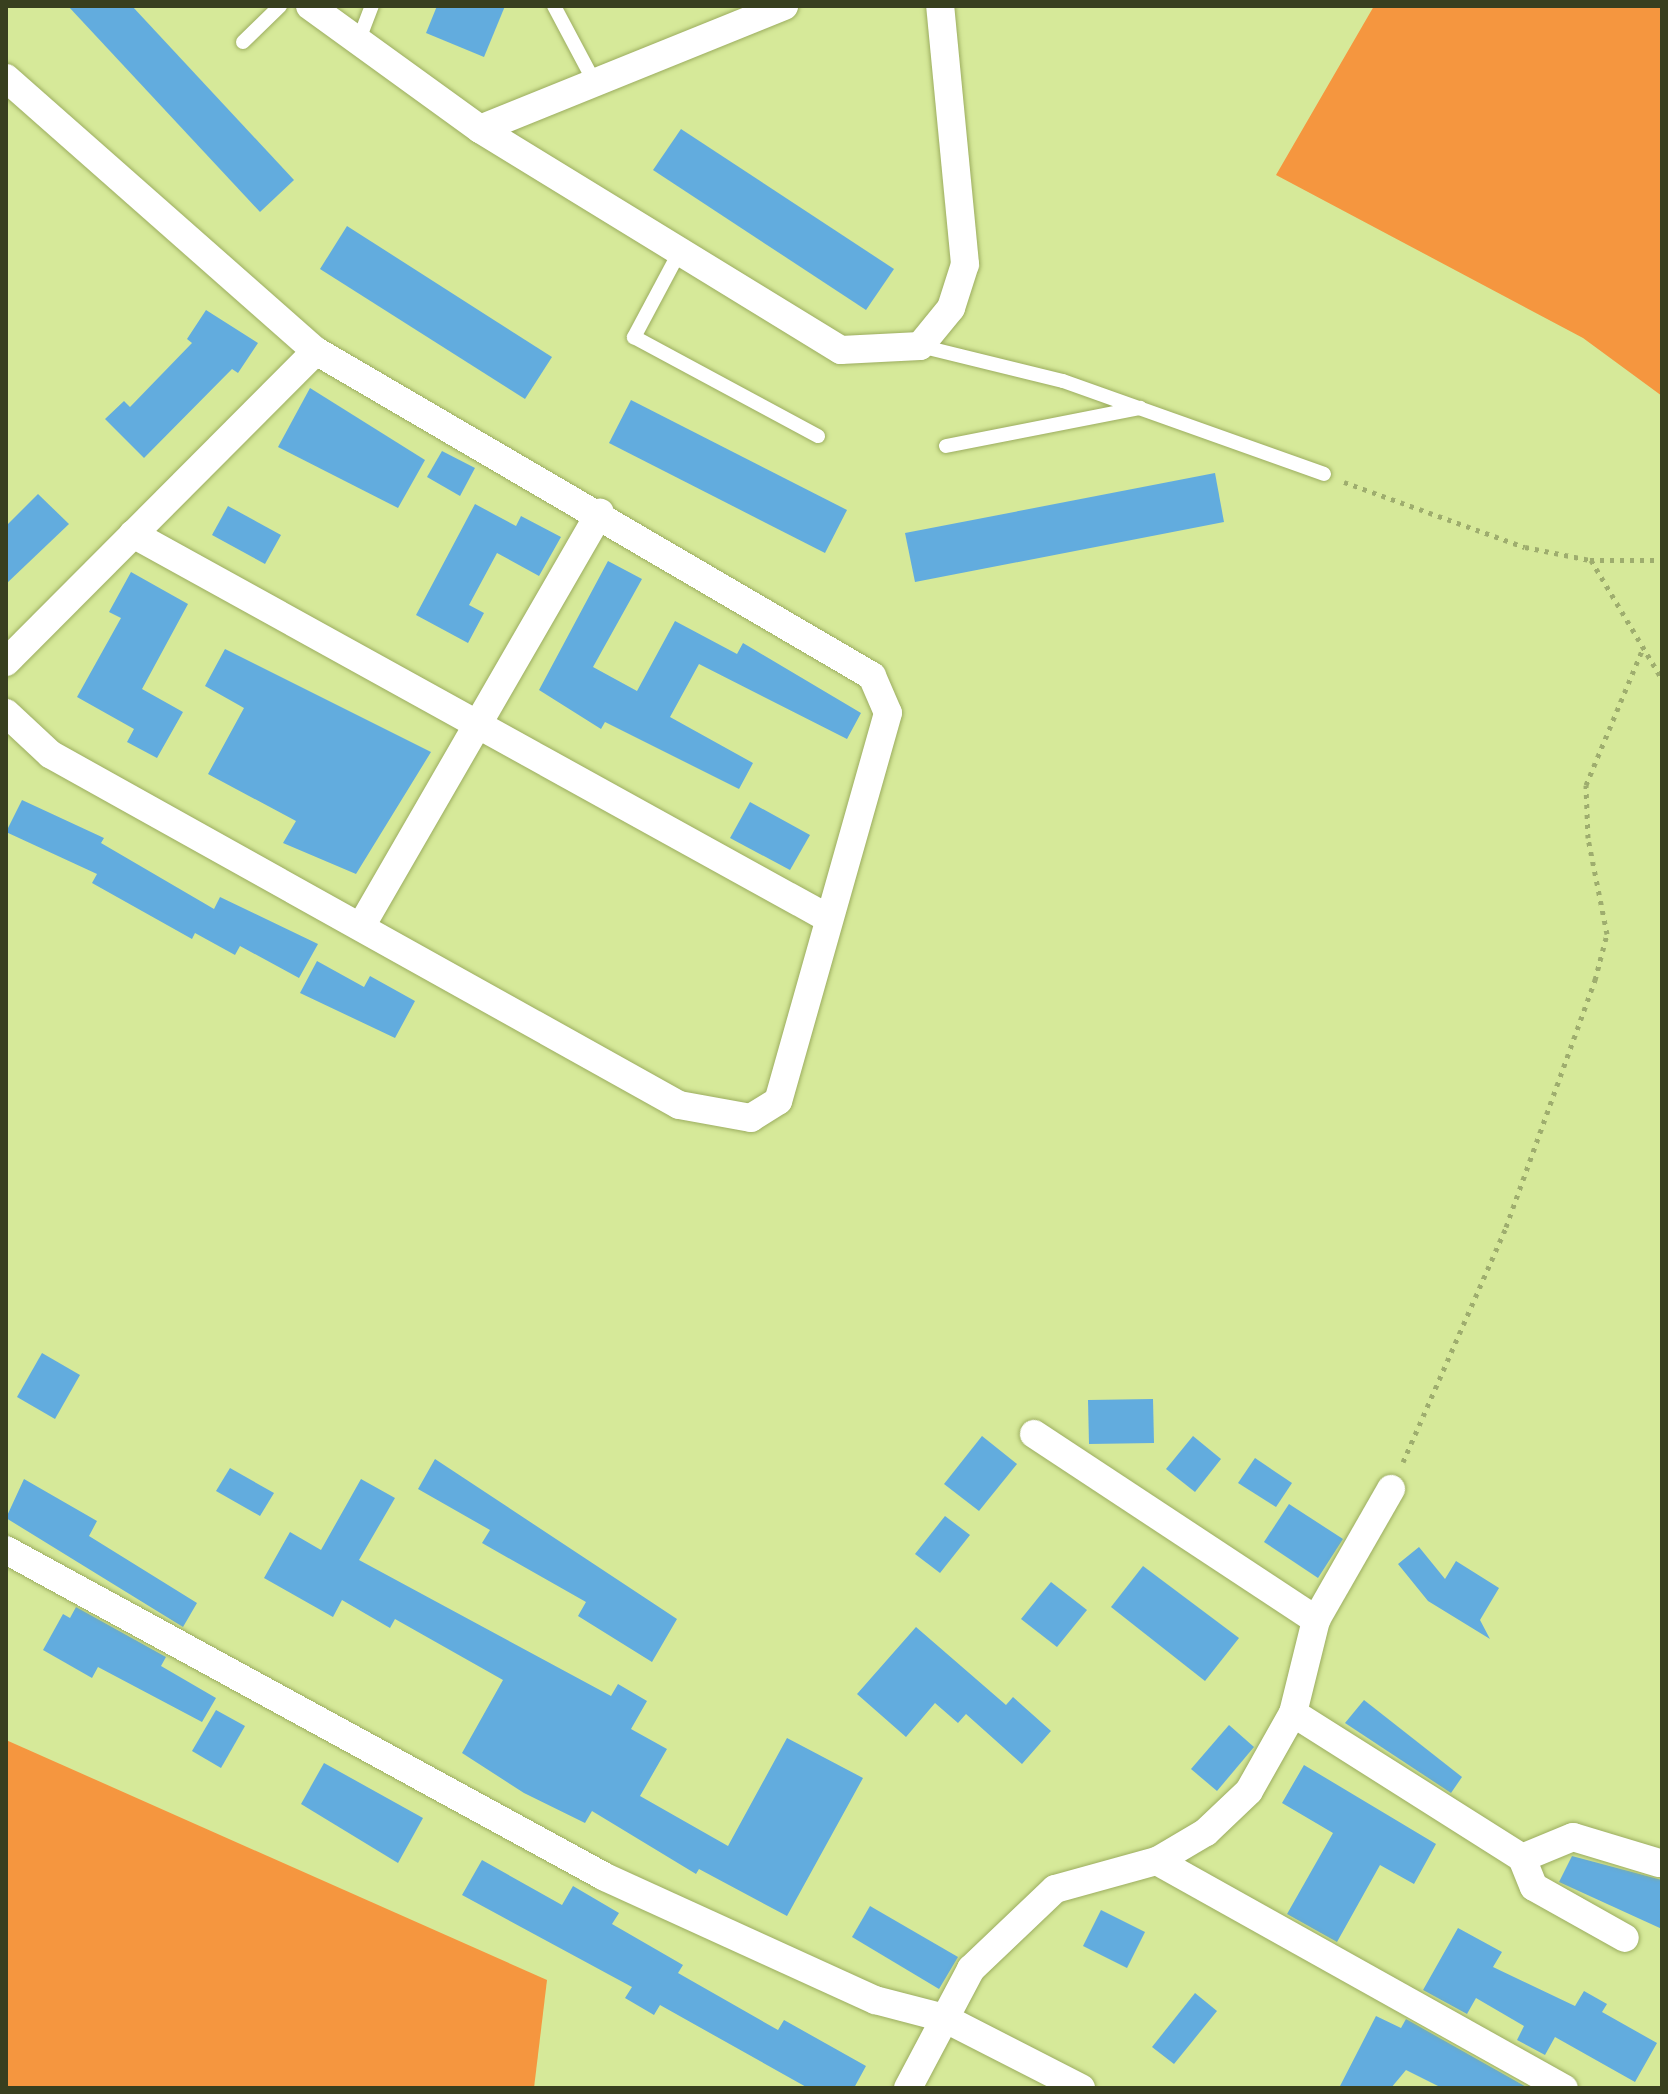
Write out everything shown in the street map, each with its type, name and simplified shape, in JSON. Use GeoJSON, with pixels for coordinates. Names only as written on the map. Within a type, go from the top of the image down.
{"type":"FeatureCollection","features":[{"type":"Feature","properties":{"kind":"street"},"geometry":{"type":"LineString","coordinates":[[310,6],[480,129],[841,350],[920,346],[951,308],[965,264],[940,6]]}},
{"type":"Feature","properties":{"kind":"street"},"geometry":{"type":"LineString","coordinates":[[480,129],[784,6]]}},
{"type":"Feature","properties":{"kind":"street"},"geometry":{"type":"LineString","coordinates":[[6,78],[316,351],[600,513],[872,676],[888,713],[826,917],[778,1101],[751,1118],[679,1105],[363,923],[50,754],[6,713]]}},
{"type":"Feature","properties":{"kind":"street"},"geometry":{"type":"LineString","coordinates":[[6,662],[316,351]]}},
{"type":"Feature","properties":{"kind":"street"},"geometry":{"type":"LineString","coordinates":[[363,923],[476,721],[600,513]]}},
{"type":"Feature","properties":{"kind":"street"},"geometry":{"type":"LineString","coordinates":[[133,534],[826,917]]}},
{"type":"Feature","properties":{"kind":"street"},"geometry":{"type":"LineString","coordinates":[[1034,1434],[1316,1620]]}},
{"type":"Feature","properties":{"kind":"street"},"geometry":{"type":"LineString","coordinates":[[908,2088],[971,1969],[1055,1889],[1157,1861],[1206,1832],[1249,1791],[1293,1713],[1316,1620],[1391,1489]]}},
{"type":"Feature","properties":{"kind":"street"},"geometry":{"type":"LineString","coordinates":[[6,1550],[605,1877],[875,2000],[944,2018],[1081,2088]]}},
{"type":"Feature","properties":{"kind":"street"},"geometry":{"type":"LineString","coordinates":[[1293,1713],[1522,1858],[1534,1887],[1625,1938]]}},
{"type":"Feature","properties":{"kind":"street"},"geometry":{"type":"LineString","coordinates":[[1522,1858],[1573,1837],[1659,1863]]}},
{"type":"Feature","properties":{"kind":"street"},"geometry":{"type":"LineString","coordinates":[[1157,1861],[1521,2079],[1564,2088]]}},
{"type":"Feature","properties":{"kind":"lane"},"geometry":{"type":"LineString","coordinates":[[243,42],[280,6]]}},
{"type":"Feature","properties":{"kind":"lane"},"geometry":{"type":"LineString","coordinates":[[358,42],[372,6]]}},
{"type":"Feature","properties":{"kind":"lane"},"geometry":{"type":"LineString","coordinates":[[554,6],[595,83]]}},
{"type":"Feature","properties":{"kind":"lane"},"geometry":{"type":"LineString","coordinates":[[680,251],[634,337],[818,436]]}},
{"type":"Feature","properties":{"kind":"lane"},"geometry":{"type":"LineString","coordinates":[[920,346],[1140,408],[1324,474]]}},
{"type":"Feature","properties":{"kind":"lane"},"geometry":{"type":"LineString","coordinates":[[946,446],[1140,408]]}},
{"type":"Feature","properties":{"kind":"path"},"geometry":{"type":"LineString","coordinates":[[1324,474],[1432,519],[1590,560],[1662,560]]}},
{"type":"Feature","properties":{"kind":"path"},"geometry":{"type":"LineString","coordinates":[[1590,560],[1662,679]]}},
{"type":"Feature","properties":{"kind":"path"},"geometry":{"type":"LineString","coordinates":[[1391,1489],[1506,1227],[1595,980],[1607,934],[1588,838],[1586,785],[1643,648]]}},
{"type":"Feature","properties":{"kind":"shaded area"},"geometry":{"type":"Polygon","coordinates":[[[1374,6],[1662,6],[1662,396],[1583,338],[1276,175],[1374,6]]]}},
{"type":"Feature","properties":{"kind":"shaded area"},"geometry":{"type":"Polygon","coordinates":[[[6,1740],[547,1980],[534,2088],[6,2088],[6,1740]]]}},
{"type":"Feature","properties":{"kind":"building"},"geometry":{"type":"Polygon","coordinates":[[[68,6],[132,6],[294,180],[260,212],[68,6]]]}},
{"type":"Feature","properties":{"kind":"building"},"geometry":{"type":"Polygon","coordinates":[[[437,6],[505,6],[484,57],[426,33],[437,6]]]}},
{"type":"Feature","properties":{"kind":"building"},"geometry":{"type":"Polygon","coordinates":[[[681,129],[894,269],[866,310],[653,170],[681,129]]]}},
{"type":"Feature","properties":{"kind":"building"},"geometry":{"type":"Polygon","coordinates":[[[347,226],[552,357],[525,399],[320,269],[347,226]]]}},
{"type":"Feature","properties":{"kind":"building"},"geometry":{"type":"Polygon","coordinates":[[[206,310],[258,343],[238,373],[232,369],[144,458],[105,419],[124,401],[130,407],[192,343],[187,339],[206,310]]]}},
{"type":"Feature","properties":{"kind":"building"},"geometry":{"type":"Polygon","coordinates":[[[310,388],[425,460],[398,508],[278,447],[310,388]]]}},
{"type":"Feature","properties":{"kind":"building"},"geometry":{"type":"Polygon","coordinates":[[[631,400],[847,510],[825,553],[609,443],[631,400]]]}},
{"type":"Feature","properties":{"kind":"building"},"geometry":{"type":"Polygon","coordinates":[[[442,451],[475,468],[460,496],[427,477],[442,451]]]}},
{"type":"Feature","properties":{"kind":"building"},"geometry":{"type":"Polygon","coordinates":[[[1215,473],[1224,522],[915,582],[905,533],[1215,473]]]}},
{"type":"Feature","properties":{"kind":"building"},"geometry":{"type":"Polygon","coordinates":[[[38,494],[69,524],[6,584],[6,526],[38,494]]]}},
{"type":"Feature","properties":{"kind":"building"},"geometry":{"type":"Polygon","coordinates":[[[475,504],[516,526],[521,516],[561,537],[539,576],[497,553],[469,605],[484,613],[468,643],[416,615],[475,504]]]}},
{"type":"Feature","properties":{"kind":"building"},"geometry":{"type":"Polygon","coordinates":[[[228,506],[281,535],[265,564],[212,535],[228,506]]]}},
{"type":"Feature","properties":{"kind":"building"},"geometry":{"type":"Polygon","coordinates":[[[608,561],[642,579],[593,667],[637,691],[675,621],[737,654],[743,643],[861,713],[847,739],[699,664],[670,717],[753,763],[739,789],[605,722],[601,729],[539,690],[608,561]]]}},
{"type":"Feature","properties":{"kind":"building"},"geometry":{"type":"Polygon","coordinates":[[[131,572],[188,604],[142,689],[183,712],[157,758],[127,742],[134,729],[77,697],[121,618],[109,612],[131,572]]]}},
{"type":"Feature","properties":{"kind":"building"},"geometry":{"type":"Polygon","coordinates":[[[225,649],[431,752],[356,874],[283,843],[296,821],[208,774],[244,708],[205,686],[225,649]]]}},
{"type":"Feature","properties":{"kind":"building"},"geometry":{"type":"Polygon","coordinates":[[[22,800],[104,838],[101,843],[214,909],[220,897],[318,944],[299,978],[240,946],[235,955],[195,933],[192,939],[92,883],[97,874],[6,832],[22,800]]]}},
{"type":"Feature","properties":{"kind":"building"},"geometry":{"type":"Polygon","coordinates":[[[750,802],[810,835],[790,870],[730,838],[750,802]]]}},
{"type":"Feature","properties":{"kind":"building"},"geometry":{"type":"Polygon","coordinates":[[[317,961],[364,987],[370,976],[415,1001],[395,1038],[300,993],[317,961]]]}},
{"type":"Feature","properties":{"kind":"building"},"geometry":{"type":"Polygon","coordinates":[[[42,1353],[80,1375],[55,1419],[17,1397],[42,1353]]]}},
{"type":"Feature","properties":{"kind":"building"},"geometry":{"type":"Polygon","coordinates":[[[1153,1399],[1154,1443],[1089,1444],[1088,1400],[1153,1399]]]}},
{"type":"Feature","properties":{"kind":"building"},"geometry":{"type":"Polygon","coordinates":[[[982,1436],[1017,1464],[979,1511],[944,1484],[982,1436]]]}},
{"type":"Feature","properties":{"kind":"building"},"geometry":{"type":"Polygon","coordinates":[[[1193,1436],[1221,1459],[1195,1492],[1166,1469],[1193,1436]]]}},
{"type":"Feature","properties":{"kind":"building"},"geometry":{"type":"Polygon","coordinates":[[[1255,1458],[1292,1483],[1276,1507],[1238,1483],[1255,1458]]]}},
{"type":"Feature","properties":{"kind":"building"},"geometry":{"type":"Polygon","coordinates":[[[435,1459],[677,1619],[652,1662],[578,1616],[586,1602],[482,1543],[490,1530],[418,1489],[435,1459]]]}},
{"type":"Feature","properties":{"kind":"building"},"geometry":{"type":"Polygon","coordinates":[[[230,1468],[274,1493],[260,1516],[216,1491],[230,1468]]]}},
{"type":"Feature","properties":{"kind":"building"},"geometry":{"type":"Polygon","coordinates":[[[24,1479],[97,1521],[89,1536],[197,1603],[183,1627],[6,1518],[24,1479]]]}},
{"type":"Feature","properties":{"kind":"building"},"geometry":{"type":"Polygon","coordinates":[[[361,1479],[395,1498],[359,1560],[611,1696],[618,1684],[647,1701],[631,1729],[667,1749],[640,1796],[728,1846],[787,1738],[863,1778],[787,1916],[699,1869],[696,1874],[592,1811],[585,1823],[524,1793],[462,1753],[503,1680],[395,1619],[390,1628],[342,1600],[333,1617],[264,1578],[290,1532],[321,1550],[361,1479]]]}},
{"type":"Feature","properties":{"kind":"building"},"geometry":{"type":"Polygon","coordinates":[[[1289,1504],[1343,1539],[1318,1578],[1264,1542],[1289,1504]]]}},
{"type":"Feature","properties":{"kind":"building"},"geometry":{"type":"Polygon","coordinates":[[[945,1516],[970,1535],[940,1573],[915,1554],[945,1516]]]}},
{"type":"Feature","properties":{"kind":"building"},"geometry":{"type":"Polygon","coordinates":[[[1419,1547],[1445,1579],[1456,1561],[1499,1588],[1480,1620],[1490,1639],[1428,1601],[1398,1564],[1419,1547]]]}},
{"type":"Feature","properties":{"kind":"building"},"geometry":{"type":"Polygon","coordinates":[[[1143,1566],[1239,1638],[1205,1681],[1111,1607],[1143,1566]]]}},
{"type":"Feature","properties":{"kind":"building"},"geometry":{"type":"Polygon","coordinates":[[[1051,1582],[1087,1610],[1057,1647],[1021,1619],[1051,1582]]]}},
{"type":"Feature","properties":{"kind":"building"},"geometry":{"type":"Polygon","coordinates":[[[76,1607],[166,1657],[161,1666],[216,1698],[202,1722],[98,1667],[92,1678],[43,1650],[63,1614],[70,1618],[76,1607]]]}},
{"type":"Feature","properties":{"kind":"building"},"geometry":{"type":"Polygon","coordinates":[[[916,1627],[1006,1705],[1013,1697],[1051,1731],[1022,1764],[966,1714],[958,1723],[935,1703],[906,1737],[857,1694],[916,1627]]]}},
{"type":"Feature","properties":{"kind":"building"},"geometry":{"type":"Polygon","coordinates":[[[1364,1700],[1462,1777],[1451,1793],[1345,1723],[1364,1700]]]}},
{"type":"Feature","properties":{"kind":"building"},"geometry":{"type":"Polygon","coordinates":[[[216,1710],[245,1726],[221,1768],[192,1751],[216,1710]]]}},
{"type":"Feature","properties":{"kind":"building"},"geometry":{"type":"Polygon","coordinates":[[[1229,1725],[1254,1747],[1217,1791],[1191,1769],[1229,1725]]]}},
{"type":"Feature","properties":{"kind":"building"},"geometry":{"type":"Polygon","coordinates":[[[324,1763],[423,1818],[398,1863],[301,1804],[324,1763]]]}},
{"type":"Feature","properties":{"kind":"building"},"geometry":{"type":"Polygon","coordinates":[[[1304,1765],[1436,1844],[1414,1884],[1380,1865],[1337,1942],[1287,1914],[1333,1833],[1282,1803],[1304,1765]]]}},
{"type":"Feature","properties":{"kind":"building"},"geometry":{"type":"Polygon","coordinates":[[[1572,1856],[1662,1880],[1662,1929],[1559,1882],[1572,1856]]]}},
{"type":"Feature","properties":{"kind":"building"},"geometry":{"type":"Polygon","coordinates":[[[482,1860],[562,1905],[573,1886],[619,1913],[612,1924],[683,1965],[678,1973],[778,2030],[784,2020],[866,2066],[854,2088],[808,2088],[660,2005],[654,2015],[625,1998],[632,1987],[462,1895],[482,1860]]]}},
{"type":"Feature","properties":{"kind":"building"},"geometry":{"type":"Polygon","coordinates":[[[870,1906],[958,1957],[939,1989],[852,1937],[870,1906]]]}},
{"type":"Feature","properties":{"kind":"building"},"geometry":{"type":"Polygon","coordinates":[[[1101,1910],[1145,1932],[1127,1968],[1083,1946],[1101,1910]]]}},
{"type":"Feature","properties":{"kind":"building"},"geometry":{"type":"Polygon","coordinates":[[[1458,1928],[1502,1952],[1493,1967],[1575,2006],[1584,1991],[1607,2004],[1602,2012],[1657,2043],[1635,2082],[1555,2037],[1545,2055],[1517,2040],[1524,2026],[1476,1998],[1467,2014],[1423,1990],[1458,1928]]]}},
{"type":"Feature","properties":{"kind":"building"},"geometry":{"type":"Polygon","coordinates":[[[1195,1993],[1217,2011],[1174,2064],[1152,2047],[1195,1993]]]}},
{"type":"Feature","properties":{"kind":"building"},"geometry":{"type":"Polygon","coordinates":[[[1376,2016],[1401,2028],[1406,2019],[1528,2088],[1442,2088],[1406,2070],[1391,2088],[1339,2088],[1376,2016]]]}}]}
